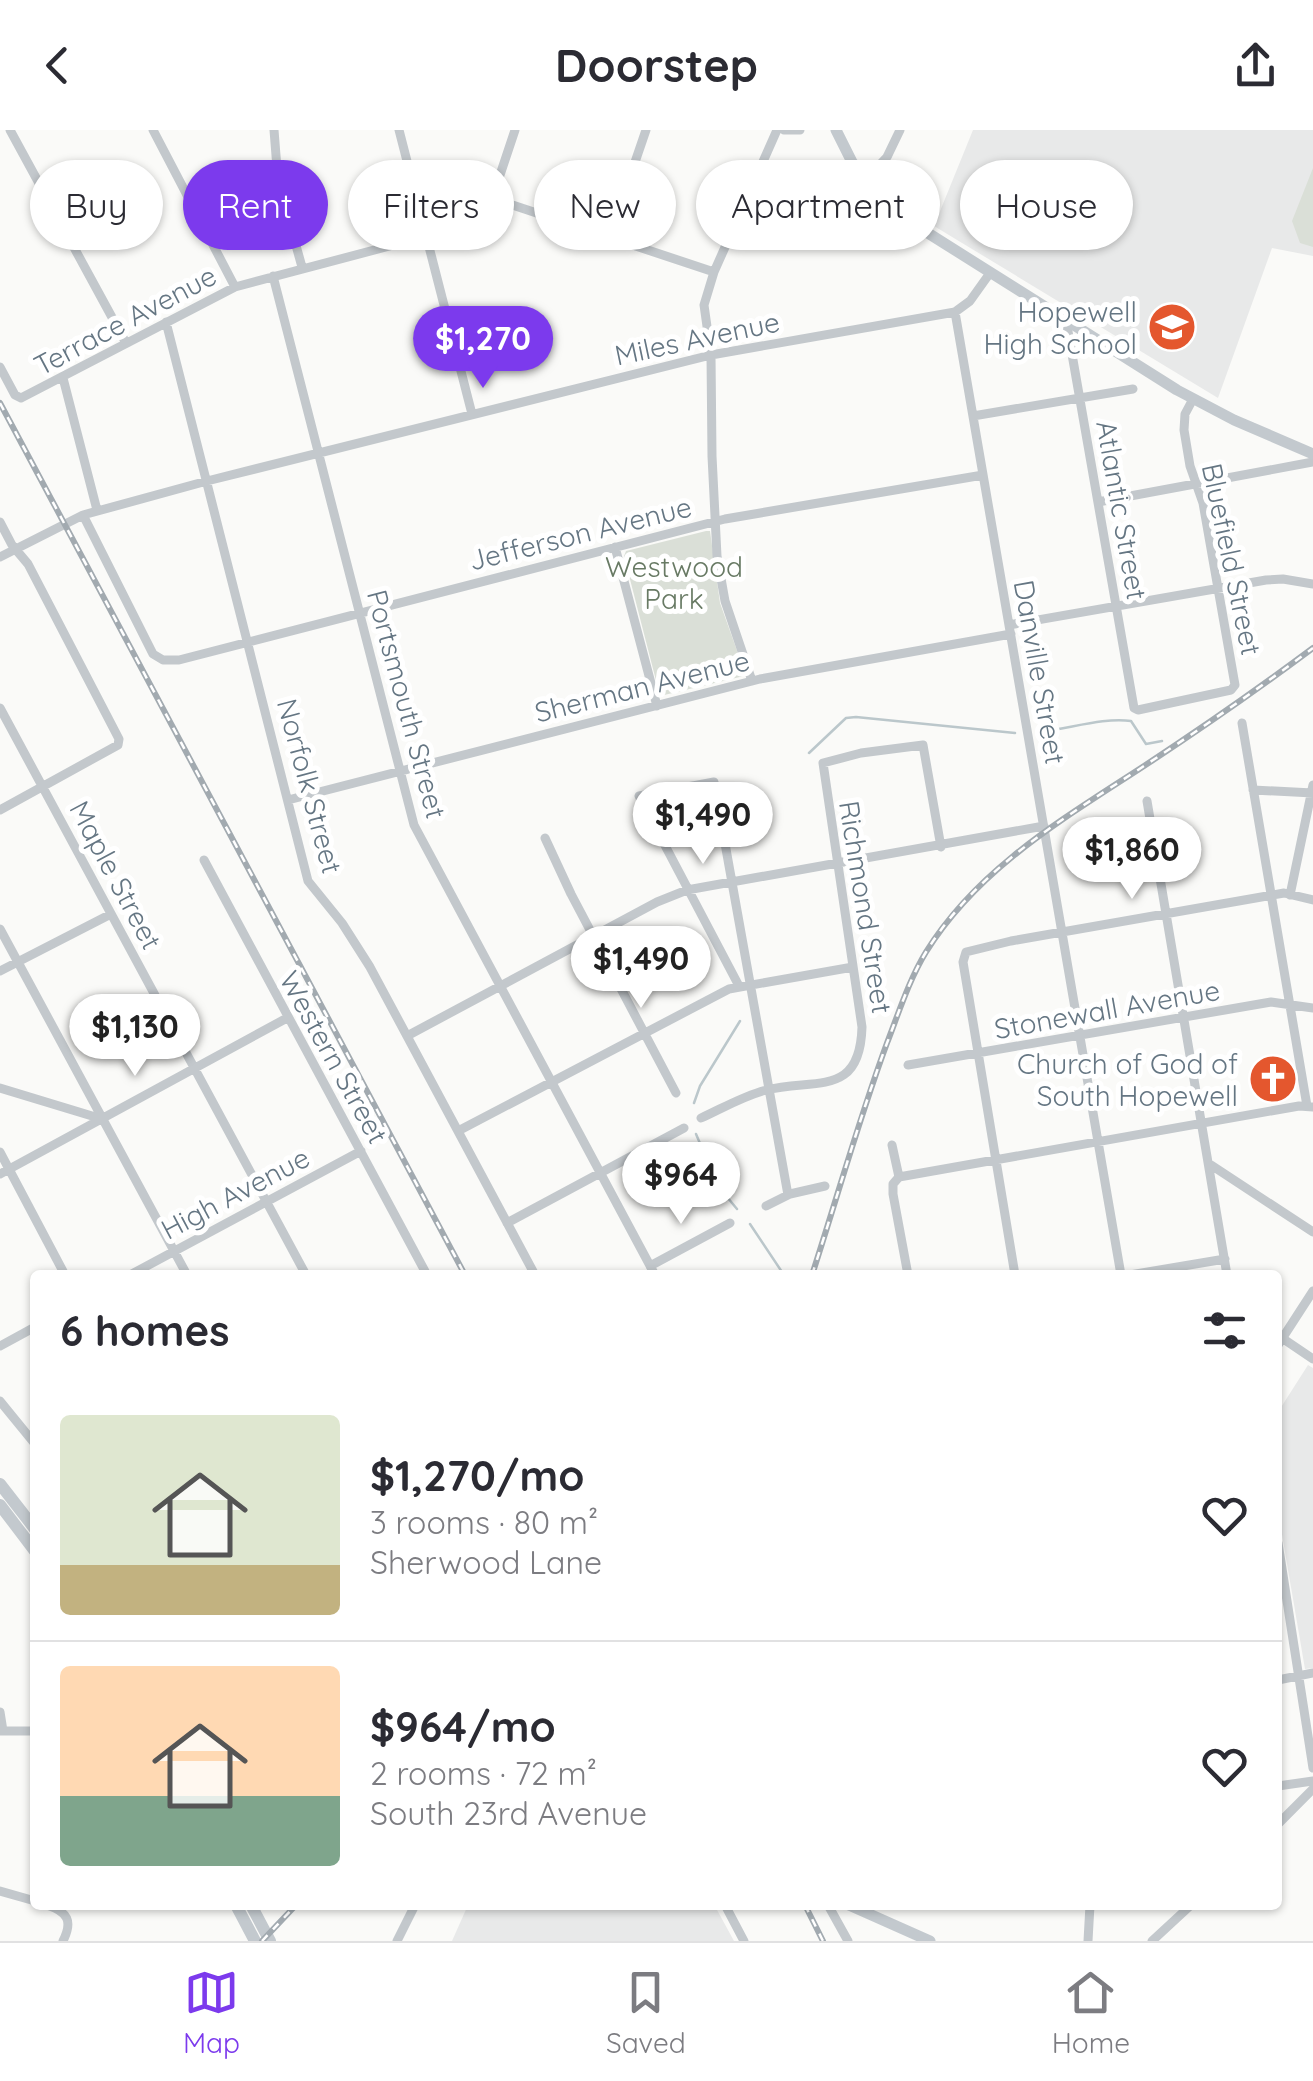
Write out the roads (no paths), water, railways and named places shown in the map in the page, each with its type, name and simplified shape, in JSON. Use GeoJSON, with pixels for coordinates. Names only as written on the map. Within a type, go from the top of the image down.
{"type":"FeatureCollection","features":[{"type":"Feature","properties":{"kind":"highway"},"geometry":{"type":"LineString","coordinates":[[0,1484],[30,1541]]}},
{"type":"Feature","properties":{"kind":"highway"},"geometry":{"type":"LineString","coordinates":[[0,1505],[30,1525]]}},
{"type":"Feature","properties":{"kind":"highway"},"geometry":{"type":"LineString","coordinates":[[239,1910],[255,1941]]}},
{"type":"Feature","properties":{"kind":"highway"},"geometry":{"type":"LineString","coordinates":[[254,1910],[270,1941]]}},
{"type":"Feature","properties":{"kind":"main road"},"geometry":{"type":"LineString","coordinates":[[836,130],[853,160]]}},
{"type":"Feature","properties":{"kind":"main road"},"geometry":{"type":"LineString","coordinates":[[940,240],[1193,398],[1313,454]]}},
{"type":"Feature","properties":{"kind":"main road"},"geometry":{"type":"LineString","coordinates":[[860,1910],[930,1941]]}},
{"type":"Feature","properties":{"kind":"street"},"geometry":{"type":"LineString","coordinates":[[10,130],[126,344]]}},
{"type":"Feature","properties":{"kind":"street"},"geometry":{"type":"LineString","coordinates":[[153,130],[235,287]]}},
{"type":"Feature","properties":{"kind":"street"},"geometry":{"type":"LineString","coordinates":[[274,130],[278,181],[302,268]]}},
{"type":"Feature","properties":{"kind":"street"},"geometry":{"type":"LineString","coordinates":[[400,130],[407,160]]}},
{"type":"Feature","properties":{"kind":"street"},"geometry":{"type":"LineString","coordinates":[[505,160],[515,130]]}},
{"type":"Feature","properties":{"kind":"street"},"geometry":{"type":"LineString","coordinates":[[636,160],[646,130]]}},
{"type":"Feature","properties":{"kind":"street"},"geometry":{"type":"LineString","coordinates":[[752,681],[725,601],[714,522],[712,355],[704,305],[714,272],[780,130],[800,130]]}},
{"type":"Feature","properties":{"kind":"street"},"geometry":{"type":"LineString","coordinates":[[884,160],[900,130]]}},
{"type":"Feature","properties":{"kind":"street","name":"Terrace Avenue"},"geometry":{"type":"LineString","coordinates":[[0,367],[18,397],[63,378],[235,287],[372,250]]}},
{"type":"Feature","properties":{"kind":"street"},"geometry":{"type":"LineString","coordinates":[[431,250],[472,414]]}},
{"type":"Feature","properties":{"kind":"street"},"geometry":{"type":"LineString","coordinates":[[646,250],[714,272]]}},
{"type":"Feature","properties":{"kind":"street"},"geometry":{"type":"LineString","coordinates":[[955,312],[970,300],[990,272]]}},
{"type":"Feature","properties":{"kind":"street","name":"Portsmouth Street"},"geometry":{"type":"LineString","coordinates":[[272,276],[417,832],[652,1270]]}},
{"type":"Feature","properties":{"kind":"street","name":"Miles Avenue"},"geometry":{"type":"LineString","coordinates":[[0,558],[97,510],[712,355],[955,312]]}},
{"type":"Feature","properties":{"kind":"street","name":"Danville Street"},"geometry":{"type":"LineString","coordinates":[[955,312],[1120,1270]]}},
{"type":"Feature","properties":{"kind":"street","name":"Atlantic Street"},"geometry":{"type":"LineString","coordinates":[[1066,320],[1134,708]]}},
{"type":"Feature","properties":{"kind":"street","name":"Norfolk Street"},"geometry":{"type":"LineString","coordinates":[[166,322],[308,881],[354,938],[532,1270]]}},
{"type":"Feature","properties":{"kind":"street"},"geometry":{"type":"LineString","coordinates":[[63,378],[97,510]]}},
{"type":"Feature","properties":{"kind":"street"},"geometry":{"type":"LineString","coordinates":[[973,416],[1134,389]]}},
{"type":"Feature","properties":{"kind":"street","name":"Bluefield Street"},"geometry":{"type":"LineString","coordinates":[[1134,708],[1184,702],[1234,688],[1203,503],[1184,430],[1185,414],[1193,398]]}},
{"type":"Feature","properties":{"kind":"street"},"geometry":{"type":"LineString","coordinates":[[1098,502],[1313,462]]}},
{"type":"Feature","properties":{"kind":"street","name":"Jefferson Avenue"},"geometry":{"type":"LineString","coordinates":[[83,515],[153,654],[163,660],[192,656],[714,522],[983,475]]}},
{"type":"Feature","properties":{"kind":"street"},"geometry":{"type":"LineString","coordinates":[[0,522],[28,564],[119,739],[118,744],[0,810]]}},
{"type":"Feature","properties":{"kind":"street"},"geometry":{"type":"LineString","coordinates":[[615,547],[657,706]]}},
{"type":"Feature","properties":{"kind":"street","name":"Sherman Avenue"},"geometry":{"type":"LineString","coordinates":[[288,800],[752,681],[1273,579],[1313,584]]}},
{"type":"Feature","properties":{"kind":"street","name":"Maple Street"},"geometry":{"type":"LineString","coordinates":[[0,708],[303,1270]]}},
{"type":"Feature","properties":{"kind":"street"},"geometry":{"type":"LineString","coordinates":[[907,1270],[893,1184],[899,1177],[1310,1106],[1242,722]]}},
{"type":"Feature","properties":{"kind":"street","name":"Richmond Street"},"geometry":{"type":"LineString","coordinates":[[769,1090],[836,1080],[851,1071],[859,1058],[862,1027],[823,762],[923,745],[941,846]]}},
{"type":"Feature","properties":{"kind":"street"},"geometry":{"type":"LineString","coordinates":[[745,986],[688,890],[639,796],[714,782],[745,986],[788,1195]]}},
{"type":"Feature","properties":{"kind":"street"},"geometry":{"type":"LineString","coordinates":[[1253,790],[1313,790],[1290,896]]}},
{"type":"Feature","properties":{"kind":"street"},"geometry":{"type":"LineString","coordinates":[[1147,801],[1227,1270]]}},
{"type":"Feature","properties":{"kind":"street"},"geometry":{"type":"LineString","coordinates":[[407,1036],[657,902],[688,890],[1044,826]]}},
{"type":"Feature","properties":{"kind":"street"},"geometry":{"type":"LineString","coordinates":[[545,838],[676,1093]]}},
{"type":"Feature","properties":{"kind":"street","name":"Western Street"},"geometry":{"type":"LineString","coordinates":[[204,860],[425,1270]]}},
{"type":"Feature","properties":{"kind":"street"},"geometry":{"type":"LineString","coordinates":[[1013,1270],[963,962],[970,949],[1270,895],[1313,900]]}},
{"type":"Feature","properties":{"kind":"street"},"geometry":{"type":"LineString","coordinates":[[0,971],[111,914]]}},
{"type":"Feature","properties":{"kind":"street"},"geometry":{"type":"LineString","coordinates":[[0,929],[184,1270]]}},
{"type":"Feature","properties":{"kind":"street"},"geometry":{"type":"LineString","coordinates":[[458,1132],[644,1031],[745,986],[853,968]]}},
{"type":"Feature","properties":{"kind":"street","name":"Stonewall Avenue"},"geometry":{"type":"LineString","coordinates":[[908,1065],[1271,1002],[1313,1008]]}},
{"type":"Feature","properties":{"kind":"street"},"geometry":{"type":"LineString","coordinates":[[4,1171],[286,1018]]}},
{"type":"Feature","properties":{"kind":"street"},"geometry":{"type":"LineString","coordinates":[[0,1088],[102,1120]]}},
{"type":"Feature","properties":{"kind":"street"},"geometry":{"type":"LineString","coordinates":[[701,1118],[769,1090]]}},
{"type":"Feature","properties":{"kind":"street"},"geometry":{"type":"LineString","coordinates":[[507,1223],[684,1128]]}},
{"type":"Feature","properties":{"kind":"street"},"geometry":{"type":"LineString","coordinates":[[892,1146],[899,1177]]}},
{"type":"Feature","properties":{"kind":"street","name":"High Avenue"},"geometry":{"type":"LineString","coordinates":[[139,1270],[360,1150]]}},
{"type":"Feature","properties":{"kind":"street"},"geometry":{"type":"LineString","coordinates":[[0,1152],[4,1171],[63,1270]]}},
{"type":"Feature","properties":{"kind":"street"},"geometry":{"type":"LineString","coordinates":[[1211,1166],[1313,1232]]}},
{"type":"Feature","properties":{"kind":"street"},"geometry":{"type":"LineString","coordinates":[[766,1206],[788,1195],[826,1186]]}},
{"type":"Feature","properties":{"kind":"street"},"geometry":{"type":"LineString","coordinates":[[652,1270],[730,1223]]}},
{"type":"Feature","properties":{"kind":"street"},"geometry":{"type":"LineString","coordinates":[[1160,1270],[1225,1259]]}},
{"type":"Feature","properties":{"kind":"street"},"geometry":{"type":"LineString","coordinates":[[1282,1339],[1313,1291]]}},
{"type":"Feature","properties":{"kind":"street"},"geometry":{"type":"LineString","coordinates":[[0,1346],[30,1330]]}},
{"type":"Feature","properties":{"kind":"street"},"geometry":{"type":"LineString","coordinates":[[1282,1343],[1313,1359]]}},
{"type":"Feature","properties":{"kind":"street"},"geometry":{"type":"LineString","coordinates":[[0,1401],[30,1438]]}},
{"type":"Feature","properties":{"kind":"street"},"geometry":{"type":"LineString","coordinates":[[18,1517],[30,1508]]}},
{"type":"Feature","properties":{"kind":"street"},"geometry":{"type":"LineString","coordinates":[[1282,1585],[1313,1768]]}},
{"type":"Feature","properties":{"kind":"street"},"geometry":{"type":"LineString","coordinates":[[1282,1679],[1313,1673]]}},
{"type":"Feature","properties":{"kind":"street"},"geometry":{"type":"LineString","coordinates":[[0,1712],[2,1731],[30,1731]]}},
{"type":"Feature","properties":{"kind":"street"},"geometry":{"type":"LineString","coordinates":[[1282,1785],[1313,1781]]}},
{"type":"Feature","properties":{"kind":"street"},"geometry":{"type":"LineString","coordinates":[[1282,1820],[1313,1789]]}},
{"type":"Feature","properties":{"kind":"street"},"geometry":{"type":"LineString","coordinates":[[0,1891],[30,1900]]}},
{"type":"Feature","properties":{"kind":"street"},"geometry":{"type":"LineString","coordinates":[[62,1910],[68,1918],[63,1941]]}},
{"type":"Feature","properties":{"kind":"street"},"geometry":{"type":"LineString","coordinates":[[397,1941],[412,1910]]}},
{"type":"Feature","properties":{"kind":"street"},"geometry":{"type":"LineString","coordinates":[[728,1910],[744,1941]]}},
{"type":"Feature","properties":{"kind":"street"},"geometry":{"type":"LineString","coordinates":[[831,1910],[848,1941]]}},
{"type":"Feature","properties":{"kind":"street"},"geometry":{"type":"LineString","coordinates":[[1088,1941],[1090,1910]]}},
{"type":"Feature","properties":{"kind":"street"},"geometry":{"type":"LineString","coordinates":[[1152,1941],[1186,1910]]}},
{"type":"Feature","properties":{"kind":"waterway"},"geometry":{"type":"LineString","coordinates":[[809,753],[846,718],[856,717],[1015,733]]}},
{"type":"Feature","properties":{"kind":"waterway"},"geometry":{"type":"LineString","coordinates":[[1039,732],[1120,720],[1131,721],[1146,744],[1162,741]]}},
{"type":"Feature","properties":{"kind":"waterway"},"geometry":{"type":"LineString","coordinates":[[694,1103],[700,1086],[740,1021]]}},
{"type":"Feature","properties":{"kind":"waterway"},"geometry":{"type":"LineString","coordinates":[[696,1134],[718,1186],[737,1209]]}},
{"type":"Feature","properties":{"kind":"waterway"},"geometry":{"type":"LineString","coordinates":[[750,1224],[781,1270]]}},
{"type":"Feature","properties":{"kind":"railway"},"geometry":{"type":"LineString","coordinates":[[0,403],[462,1270]]}},
{"type":"Feature","properties":{"kind":"railway"},"geometry":{"type":"LineString","coordinates":[[814,1270],[900,1008],[926,952],[947,922],[996,870],[1024,847],[1313,648]]}},
{"type":"Feature","properties":{"kind":"railway"},"geometry":{"type":"LineString","coordinates":[[262,1941],[291,1910]]}},
{"type":"Feature","properties":{"kind":"railway"},"geometry":{"type":"LineString","coordinates":[[808,1910],[823,1941]]}},
{"type":"Feature","properties":{"kind":"place","name":"Hopewell High School"},"geometry":{"type":"Point","coordinates":[1172,327]}},
{"type":"Feature","properties":{"kind":"place","name":"Church of God of South Hopewell"},"geometry":{"type":"Point","coordinates":[1273,1079]}},
{"type":"Feature","properties":{"kind":"park label","name":"Westwood Park"},"geometry":{"type":"Point","coordinates":[674,582]}}]}
